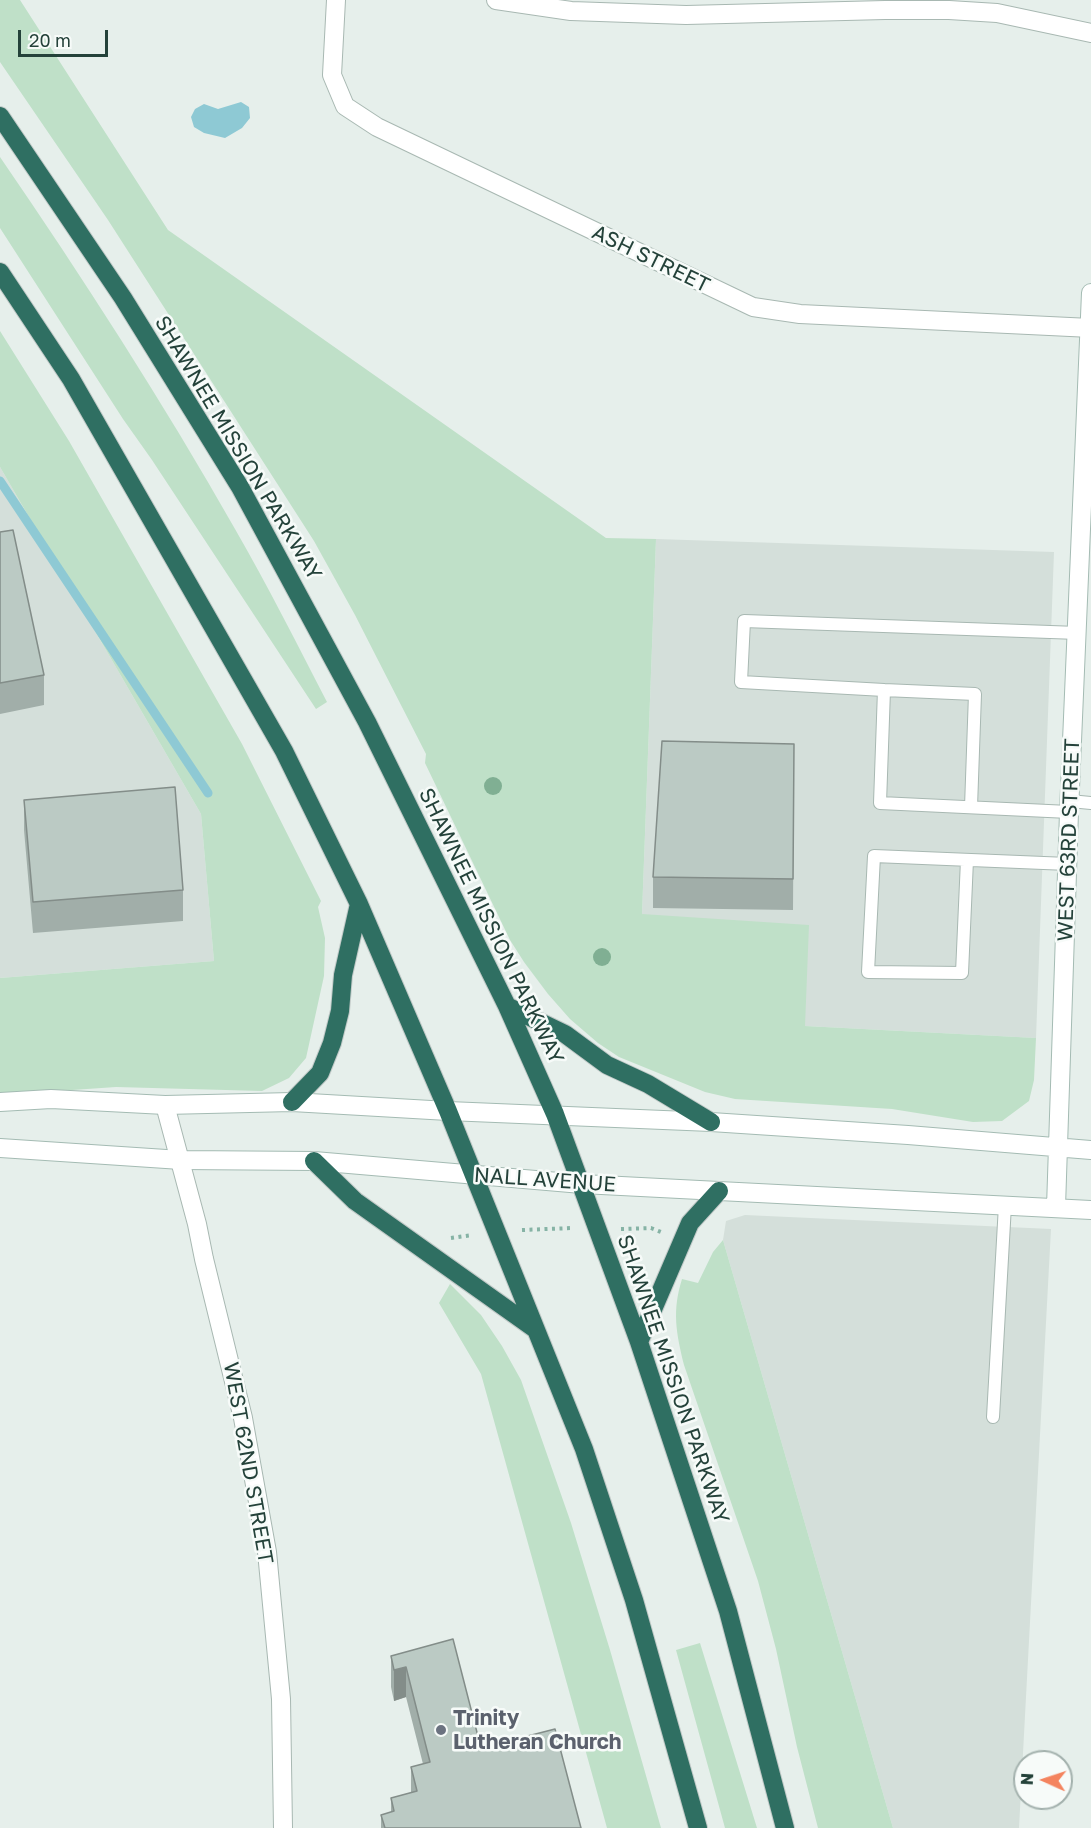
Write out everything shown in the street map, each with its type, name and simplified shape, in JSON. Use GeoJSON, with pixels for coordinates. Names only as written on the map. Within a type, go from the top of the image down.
{"type":"FeatureCollection","features":[{"type":"Feature","properties":{"kind":"highway","name":"SHAWNEE MISSION PARKWAY"},"geometry":{"type":"LineString","coordinates":[[0,116],[123,298],[240,487],[367,722],[507,1006],[555,1114],[639,1342],[728,1611],[784,1828]]}},
{"type":"Feature","properties":{"kind":"highway"},"geometry":{"type":"LineString","coordinates":[[0,272],[71,379],[284,751],[359,904],[498,1232],[584,1449],[634,1600],[698,1828]]}},
{"type":"Feature","properties":{"kind":"highway"},"geometry":{"type":"LineString","coordinates":[[292,1102],[321,1073],[332,1043],[340,1011],[343,975],[359,904]]}},
{"type":"Feature","properties":{"kind":"highway"},"geometry":{"type":"LineString","coordinates":[[507,1006],[565,1034],[607,1065],[648,1084],[711,1122]]}},
{"type":"Feature","properties":{"kind":"highway"},"geometry":{"type":"LineString","coordinates":[[314,1161],[355,1201],[535,1329]]}},
{"type":"Feature","properties":{"kind":"highway"},"geometry":{"type":"LineString","coordinates":[[639,1342],[690,1223],[719,1191]]}},
{"type":"Feature","properties":{"kind":"main road","name":"ASH STREET"},"geometry":{"type":"LineString","coordinates":[[336,0],[332,75],[345,106],[377,127],[753,307],[800,314],[1090,328]]}},
{"type":"Feature","properties":{"kind":"main road"},"geometry":{"type":"LineString","coordinates":[[496,0],[542,4],[571,11],[686,15],[884,5],[997,13],[1091,33]]}},
{"type":"Feature","properties":{"kind":"main road","name":"WEST 63RD STREET"},"geometry":{"type":"LineString","coordinates":[[1056,1207],[1069,806],[1091,293]]}},
{"type":"Feature","properties":{"kind":"main road"},"geometry":{"type":"LineString","coordinates":[[0,1102],[51,1099],[165,1105],[292,1102],[711,1122],[1091,1150]]}},
{"type":"Feature","properties":{"kind":"main road","name":"WEST 62ND STREET"},"geometry":{"type":"LineString","coordinates":[[165,1105],[181,1160],[243,1418],[267,1552],[281,1699],[283,1828]]}},
{"type":"Feature","properties":{"kind":"main road","name":"NALL AVENUE"},"geometry":{"type":"LineString","coordinates":[[0,1148],[181,1160],[314,1161],[582,1184],[1091,1210]]}},
{"type":"Feature","properties":{"kind":"lane"},"geometry":{"type":"LineString","coordinates":[[971,807],[975,694],[741,682],[744,621],[1078,633]]}},
{"type":"Feature","properties":{"kind":"lane"},"geometry":{"type":"LineString","coordinates":[[884,690],[880,803],[971,807],[1069,806],[1091,803]]}},
{"type":"Feature","properties":{"kind":"lane"},"geometry":{"type":"LineString","coordinates":[[967,860],[962,974],[868,972],[874,856],[1068,864]]}},
{"type":"Feature","properties":{"kind":"lane"},"geometry":{"type":"LineString","coordinates":[[993,1417],[1005,1205]]}},
{"type":"Feature","properties":{"kind":"path"},"geometry":{"type":"LineString","coordinates":[[436,1258],[450,1238],[498,1232],[564,1228],[651,1228],[682,1239]]}},
{"type":"Feature","properties":{"kind":"shaded area"},"geometry":{"type":"Polygon","coordinates":[[[0,467],[201,814],[214,961],[0,978],[0,467]]]}},
{"type":"Feature","properties":{"kind":"shaded area"},"geometry":{"type":"Polygon","coordinates":[[[656,539],[1054,552],[1036,1038],[805,1026],[642,914],[656,539]]]}},
{"type":"Feature","properties":{"kind":"shaded area"},"geometry":{"type":"Polygon","coordinates":[[[745,1215],[1051,1229],[1023,1750],[1013,1750],[1013,1810],[1020,1810],[1019,1828],[893,1828],[723,1240],[726,1221],[745,1215]]]}},
{"type":"Feature","properties":{"kind":"green space"},"geometry":{"type":"Polygon","coordinates":[[[0,0],[20,0],[168,230],[606,538],[656,539],[642,914],[809,925],[805,1026],[1036,1038],[1034,1080],[1029,1101],[1002,1121],[973,1122],[892,1109],[735,1099],[705,1092],[619,1057],[598,1043],[570,1019],[548,994],[510,940],[425,763],[426,754],[355,615],[314,541],[108,220],[0,62],[0,0]]]}},
{"type":"Feature","properties":{"kind":"green space"},"geometry":{"type":"Polygon","coordinates":[[[0,157],[122,341],[180,434],[235,529],[327,702],[316,709],[123,419],[0,228],[0,157]]]}},
{"type":"Feature","properties":{"kind":"green space"},"geometry":{"type":"Polygon","coordinates":[[[0,331],[69,441],[242,744],[321,901],[318,907],[325,938],[324,976],[306,1058],[289,1078],[262,1091],[116,1087],[0,1095],[0,978],[214,961],[201,814],[0,467],[0,331]]]}},
{"type":"Feature","properties":{"kind":"green space"},"geometry":{"type":"Polygon","coordinates":[[[723,1240],[893,1828],[818,1828],[758,1581],[684,1365],[676,1322],[677,1301],[682,1279],[698,1283],[713,1252],[723,1240]]]}},
{"type":"Feature","properties":{"kind":"green space"},"geometry":{"type":"Polygon","coordinates":[[[450,1284],[481,1315],[521,1380],[571,1523],[661,1828],[607,1828],[481,1374],[439,1303],[450,1284]]]}},
{"type":"Feature","properties":{"kind":"green space"},"geometry":{"type":"Polygon","coordinates":[[[700,1643],[757,1828],[725,1828],[676,1650],[700,1643]]]}},
{"type":"Feature","properties":{"kind":"water"},"geometry":{"type":"Polygon","coordinates":[[[241,102],[249,107],[250,118],[242,128],[225,138],[204,133],[194,127],[191,117],[195,109],[204,104],[218,109],[241,102]]]}},
{"type":"Feature","properties":{"kind":"building"},"geometry":{"type":"Polygon","coordinates":[[[13,530],[44,675],[0,683],[0,532],[13,530]]]}},
{"type":"Feature","properties":{"kind":"building"},"geometry":{"type":"Polygon","coordinates":[[[662,741],[794,744],[793,879],[653,877],[662,741]]]}},
{"type":"Feature","properties":{"kind":"building"},"geometry":{"type":"Polygon","coordinates":[[[175,787],[183,890],[33,902],[24,800],[175,787]]]}},
{"type":"Feature","properties":{"kind":"building","name":"Trinity Lutheran Church"},"geometry":{"type":"Polygon","coordinates":[[[453,1639],[481,1748],[555,1729],[581,1828],[385,1828],[381,1815],[394,1811],[391,1798],[417,1791],[411,1767],[430,1762],[406,1667],[394,1670],[391,1656],[453,1639]]]}},
{"type":"Feature","properties":{"kind":"waterway"},"geometry":{"type":"LineString","coordinates":[[0,481],[208,793]]}},
{"type":"Feature","properties":{"kind":"place","name":"Trinity Lutheran Church"},"geometry":{"type":"Point","coordinates":[441,1730]}}]}
